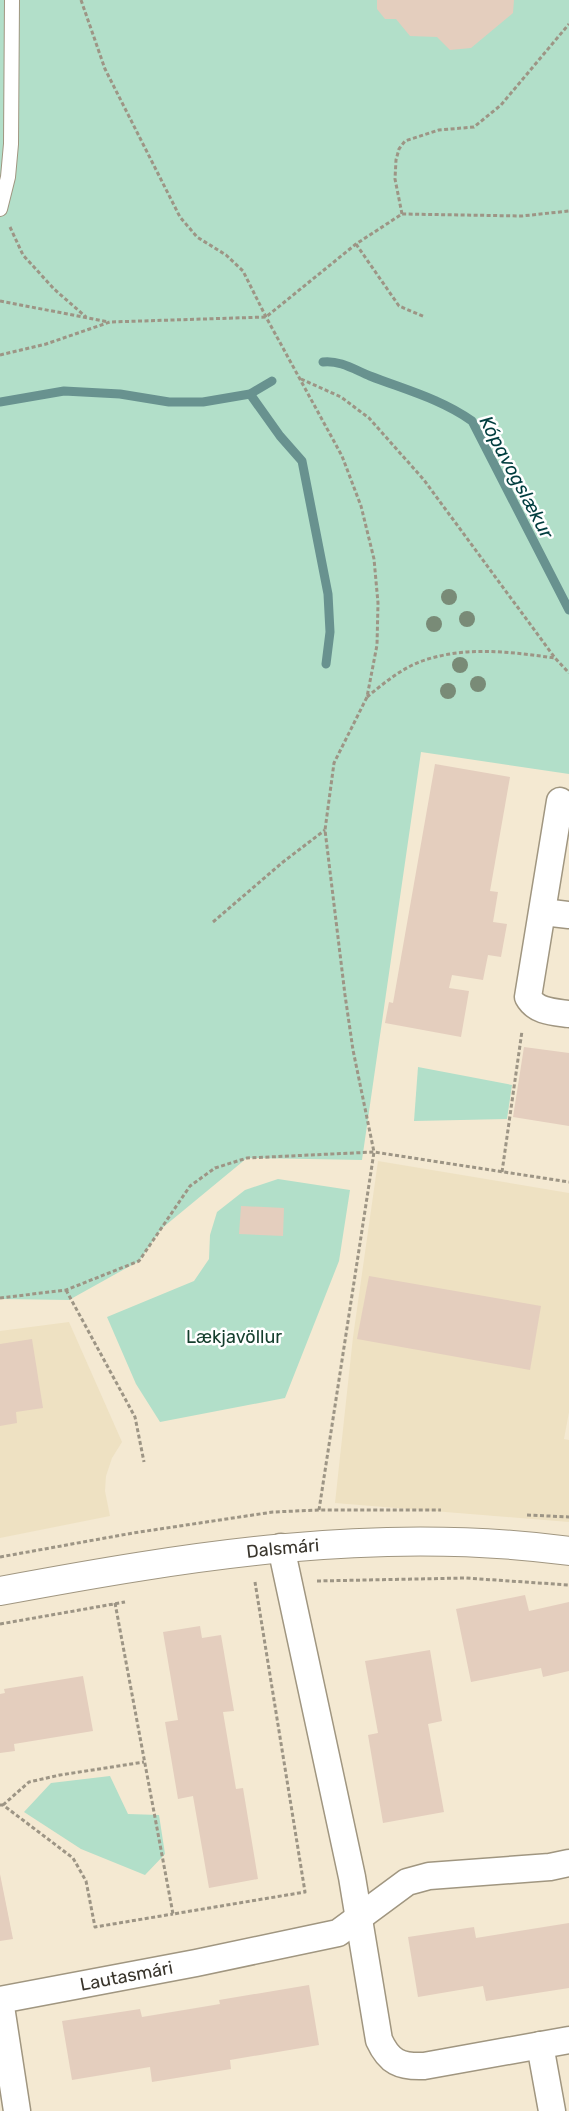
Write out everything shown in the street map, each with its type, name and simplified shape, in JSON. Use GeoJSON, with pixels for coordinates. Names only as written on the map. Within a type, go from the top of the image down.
{"type":"FeatureCollection","features":[{"type":"Feature","properties":{"kind":"street"},"geometry":{"type":"LineString","coordinates":[[560,801],[528,997],[532,1004],[540,1009],[569,1014]]}},
{"type":"Feature","properties":{"kind":"street"},"geometry":{"type":"LineString","coordinates":[[543,912],[569,915]]}},
{"type":"Feature","properties":{"kind":"street","name":"Dalsmári"},"geometry":{"type":"LineString","coordinates":[[0,1591],[138,1566],[281,1547],[356,1542],[437,1541],[529,1546],[569,1551]]}},
{"type":"Feature","properties":{"kind":"street"},"geometry":{"type":"LineString","coordinates":[[281,1547],[359,1918],[379,2040],[384,2051],[395,2060],[408,2066],[440,2064],[569,2040]]}},
{"type":"Feature","properties":{"kind":"street","name":"Lautasmári"},"geometry":{"type":"LineString","coordinates":[[17,2111],[0,2000],[338,1933],[407,1882],[429,1876],[569,1863]]}},
{"type":"Feature","properties":{"kind":"street"},"geometry":{"type":"LineString","coordinates":[[540,2046],[552,2111]]}},
{"type":"Feature","properties":{"kind":"lane"},"geometry":{"type":"LineString","coordinates":[[0,209],[8,177],[11,144],[12,0]]}},
{"type":"Feature","properties":{"kind":"path"},"geometry":{"type":"LineString","coordinates":[[80,0],[105,69],[180,217],[198,237],[226,255],[243,271],[342,456],[361,506],[374,559],[378,603],[377,645],[366,697],[334,764],[325,830],[353,1050],[374,1152],[319,1510]]}},
{"type":"Feature","properties":{"kind":"path"},"geometry":{"type":"LineString","coordinates":[[402,214],[395,179],[396,160],[399,149],[405,141],[439,130],[474,127],[501,105],[569,24]]}},
{"type":"Feature","properties":{"kind":"path"},"geometry":{"type":"LineString","coordinates":[[0,209],[23,255],[54,289],[86,317]]}},
{"type":"Feature","properties":{"kind":"path"},"geometry":{"type":"LineString","coordinates":[[0,301],[110,322],[266,317],[356,244],[402,214],[522,216],[569,211]]}},
{"type":"Feature","properties":{"kind":"path"},"geometry":{"type":"LineString","coordinates":[[356,244],[399,306],[425,317]]}},
{"type":"Feature","properties":{"kind":"path"},"geometry":{"type":"LineString","coordinates":[[0,355],[46,344],[110,322]]}},
{"type":"Feature","properties":{"kind":"path"},"geometry":{"type":"LineString","coordinates":[[300,378],[341,397],[369,418],[424,480],[555,658],[569,673]]}},
{"type":"Feature","properties":{"kind":"path"},"geometry":{"type":"LineString","coordinates":[[366,697],[392,677],[424,660],[462,652],[504,651],[555,658]]}},
{"type":"Feature","properties":{"kind":"path"},"geometry":{"type":"LineString","coordinates":[[213,922],[283,862],[325,830]]}},
{"type":"Feature","properties":{"kind":"path"},"geometry":{"type":"LineString","coordinates":[[502,1172],[523,1026],[532,1004]]}},
{"type":"Feature","properties":{"kind":"path"},"geometry":{"type":"LineString","coordinates":[[0,1298],[66,1290],[139,1261],[190,1186],[215,1168],[247,1158],[374,1152],[569,1182]]}},
{"type":"Feature","properties":{"kind":"path"},"geometry":{"type":"LineString","coordinates":[[66,1290],[135,1417],[144,1462]]}},
{"type":"Feature","properties":{"kind":"path"},"geometry":{"type":"LineString","coordinates":[[144,1762],[60,1775],[29,1782],[2,1805],[74,1858],[86,1881],[95,1927],[305,1892],[255,1582]]}},
{"type":"Feature","properties":{"kind":"path"},"geometry":{"type":"LineString","coordinates":[[115,1604],[173,1914]]}},
{"type":"Feature","properties":{"kind":"shaded area"},"geometry":{"type":"Polygon","coordinates":[[[378,1161],[569,1193],[569,1412],[564,1439],[569,1440],[569,1522],[335,1503],[353,1337],[378,1161]]]}},
{"type":"Feature","properties":{"kind":"shaded area"},"geometry":{"type":"Polygon","coordinates":[[[69,1322],[122,1442],[112,1458],[106,1476],[105,1491],[110,1516],[0,1538],[0,1331],[69,1322]]]}},
{"type":"Feature","properties":{"kind":"green space"},"geometry":{"type":"Polygon","coordinates":[[[0,0],[569,0],[569,774],[421,752],[362,1160],[247,1158],[161,1229],[139,1261],[69,1300],[0,1299],[0,0]]]}},
{"type":"Feature","properties":{"kind":"green space"},"geometry":{"type":"Polygon","coordinates":[[[418,1067],[512,1085],[507,1119],[414,1121],[418,1067]]]}},
{"type":"Feature","properties":{"kind":"green space","name":"Lækjavöllur"},"geometry":{"type":"Polygon","coordinates":[[[278,1179],[350,1190],[339,1261],[285,1398],[160,1422],[136,1384],[107,1317],[194,1281],[209,1259],[210,1235],[217,1212],[245,1190],[278,1179]]]}},
{"type":"Feature","properties":{"kind":"green space"},"geometry":{"type":"Polygon","coordinates":[[[110,1776],[128,1814],[159,1815],[165,1854],[145,1875],[81,1849],[24,1812],[51,1783],[110,1776]]]}},
{"type":"Feature","properties":{"kind":"building"},"geometry":{"type":"Polygon","coordinates":[[[377,0],[514,0],[513,13],[471,48],[450,50],[437,37],[410,36],[396,19],[385,19],[377,9],[377,0]]]}},
{"type":"Feature","properties":{"kind":"building"},"geometry":{"type":"Polygon","coordinates":[[[435,764],[510,777],[490,891],[498,892],[493,922],[507,924],[501,957],[488,955],[483,980],[452,975],[449,988],[469,991],[461,1037],[385,1023],[389,1002],[393,1003],[435,764]]]}},
{"type":"Feature","properties":{"kind":"building"},"geometry":{"type":"Polygon","coordinates":[[[524,1047],[569,1053],[569,1126],[513,1117],[524,1047]]]}},
{"type":"Feature","properties":{"kind":"building"},"geometry":{"type":"Polygon","coordinates":[[[241,1206],[284,1208],[283,1236],[239,1234],[241,1206]]]}},
{"type":"Feature","properties":{"kind":"building"},"geometry":{"type":"Polygon","coordinates":[[[369,1276],[541,1306],[530,1370],[357,1339],[369,1276]]]}},
{"type":"Feature","properties":{"kind":"building"},"geometry":{"type":"Polygon","coordinates":[[[32,1339],[43,1408],[16,1412],[17,1423],[0,1426],[0,1344],[32,1339]]]}},
{"type":"Feature","properties":{"kind":"building"},"geometry":{"type":"Polygon","coordinates":[[[525,1595],[529,1611],[569,1602],[569,1671],[543,1677],[541,1668],[471,1682],[456,1609],[525,1595]]]}},
{"type":"Feature","properties":{"kind":"building"},"geometry":{"type":"Polygon","coordinates":[[[200,1626],[202,1638],[221,1635],[234,1711],[223,1712],[236,1789],[243,1788],[258,1879],[209,1888],[193,1796],[178,1799],[165,1722],[178,1720],[163,1632],[200,1626]]]}},
{"type":"Feature","properties":{"kind":"building"},"geometry":{"type":"Polygon","coordinates":[[[430,1650],[442,1721],[428,1724],[444,1812],[383,1823],[368,1735],[378,1733],[365,1661],[430,1650]]]}},
{"type":"Feature","properties":{"kind":"building"},"geometry":{"type":"Polygon","coordinates":[[[83,1676],[93,1731],[14,1744],[15,1751],[0,1753],[0,1694],[5,1693],[4,1689],[83,1676]]]}},
{"type":"Feature","properties":{"kind":"building"},"geometry":{"type":"Polygon","coordinates":[[[0,1874],[13,1939],[0,1941],[0,1874]]]}},
{"type":"Feature","properties":{"kind":"building"},"geometry":{"type":"Polygon","coordinates":[[[569,1923],[569,1988],[486,2001],[483,1986],[418,1997],[408,1937],[474,1927],[476,1938],[569,1923]]]}},
{"type":"Feature","properties":{"kind":"building"},"geometry":{"type":"Polygon","coordinates":[[[309,1985],[319,2045],[230,2060],[231,2069],[152,2082],[150,2067],[72,2080],[62,2021],[140,2009],[142,2017],[220,2004],[219,2000],[309,1985]]]}},
{"type":"Feature","properties":{"kind":"waterway","name":"Kópavogslækur"},"geometry":{"type":"LineString","coordinates":[[323,362],[335,362],[353,368],[448,407],[472,421],[569,610]]}},
{"type":"Feature","properties":{"kind":"waterway","name":"Kópavogslækur"},"geometry":{"type":"LineString","coordinates":[[0,402],[64,391],[120,394],[169,402],[203,402],[250,394],[272,381]]}},
{"type":"Feature","properties":{"kind":"waterway"},"geometry":{"type":"LineString","coordinates":[[250,394],[280,436],[302,461],[328,594],[330,632],[326,664]]}}]}
